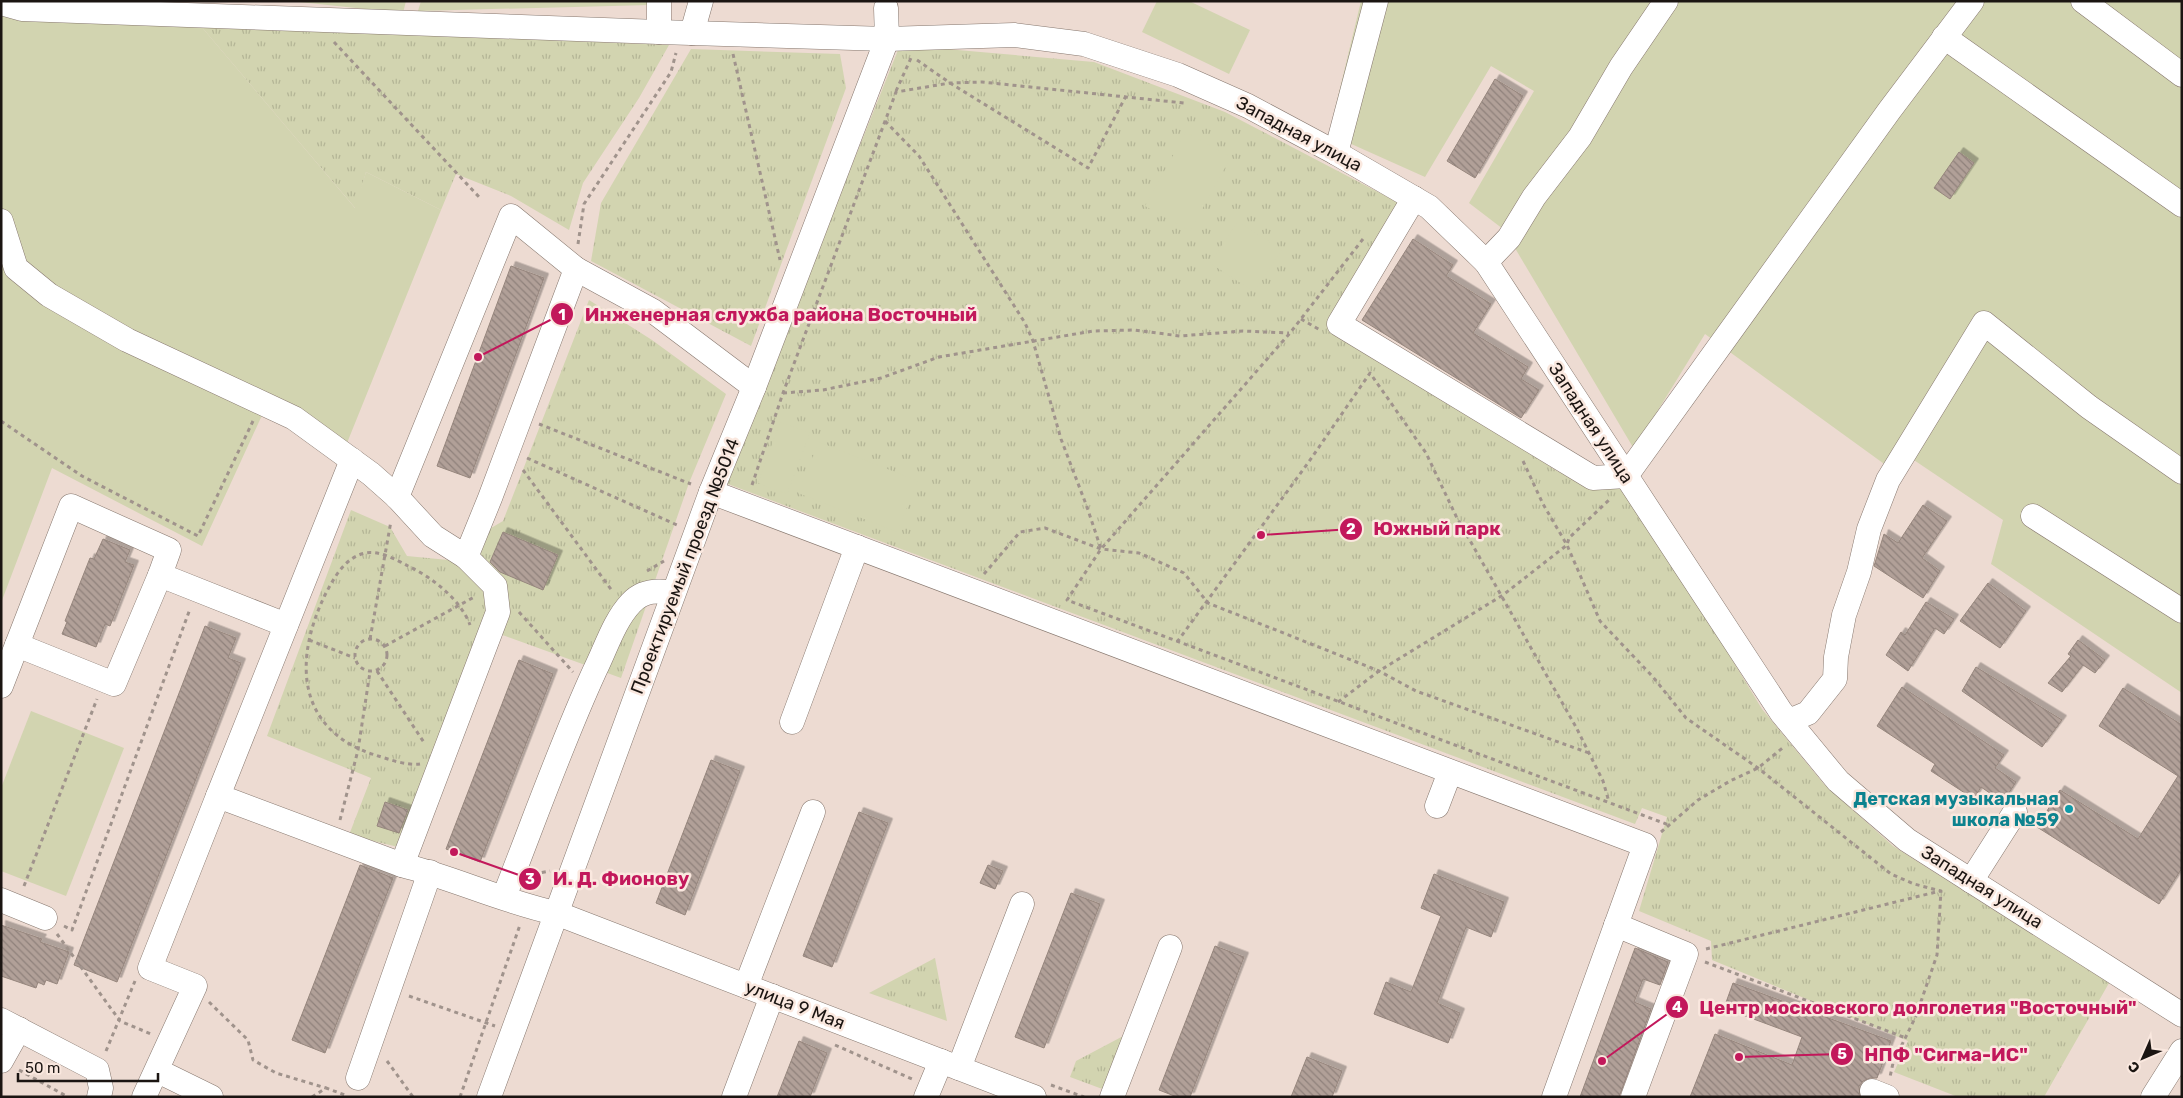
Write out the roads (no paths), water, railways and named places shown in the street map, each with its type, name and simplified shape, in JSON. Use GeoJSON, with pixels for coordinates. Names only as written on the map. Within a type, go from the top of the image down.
{"type":"FeatureCollection","features":[{"type":"Feature","properties":{"kind":"street"},"geometry":{"type":"LineString","coordinates":[[692,33],[701,1]]}},
{"type":"Feature","properties":{"kind":"street"},"geometry":{"type":"LineString","coordinates":[[1336,153],[1376,1]]}},
{"type":"Feature","properties":{"kind":"street"},"geometry":{"type":"LineString","coordinates":[[1486,262],[1509,238],[1534,197],[1580,137],[1622,67],[1666,1]]}},
{"type":"Feature","properties":{"kind":"street"},"geometry":{"type":"LineString","coordinates":[[1414,198],[1339,324],[1593,478],[1628,478],[1944,37],[1972,1]]}},
{"type":"Feature","properties":{"kind":"street"},"geometry":{"type":"LineString","coordinates":[[2083,1],[2182,75]]}},
{"type":"Feature","properties":{"kind":"street","name":"Западная улица"},"geometry":{"type":"LineString","coordinates":[[1,2],[22,9],[659,32],[887,38],[1014,35],[1084,44],[1161,70],[1248,106],[1336,153],[1429,207],[1486,262],[1794,727],[1838,781],[1907,840],[2182,1015]]}},
{"type":"Feature","properties":{"kind":"street"},"geometry":{"type":"LineString","coordinates":[[659,3],[659,32]]}},
{"type":"Feature","properties":{"kind":"street"},"geometry":{"type":"LineString","coordinates":[[886,8],[887,38]]}},
{"type":"Feature","properties":{"kind":"street"},"geometry":{"type":"LineString","coordinates":[[1944,37],[2182,205]]}},
{"type":"Feature","properties":{"kind":"street","name":"Проектируемый проезд №5014"},"geometry":{"type":"LineString","coordinates":[[489,1097],[673,593],[887,38]]}},
{"type":"Feature","properties":{"kind":"street"},"geometry":{"type":"LineString","coordinates":[[397,497],[511,216],[580,271],[653,311],[754,387]]}},
{"type":"Feature","properties":{"kind":"street"},"geometry":{"type":"LineString","coordinates":[[1,221],[16,268],[49,295],[127,340],[294,418],[352,460],[397,497],[433,536],[466,557],[495,586],[498,612],[438,760],[402,865]]}},
{"type":"Feature","properties":{"kind":"street"},"geometry":{"type":"LineString","coordinates":[[466,557],[580,271]]}},
{"type":"Feature","properties":{"kind":"street"},"geometry":{"type":"LineString","coordinates":[[1794,727],[1808,713],[1835,679],[1836,657],[1844,615],[1859,572],[1869,529],[1888,480],[1984,323],[2089,407],[2182,472]]}},
{"type":"Feature","properties":{"kind":"street"},"geometry":{"type":"LineString","coordinates":[[144,1097],[158,1071],[195,986],[150,968],[352,460]]}},
{"type":"Feature","properties":{"kind":"street"},"geometry":{"type":"LineString","coordinates":[[711,492],[854,557],[1162,662],[1645,845],[1554,1097]]}},
{"type":"Feature","properties":{"kind":"street"},"geometry":{"type":"LineString","coordinates":[[1,686],[17,644],[71,506],[169,550],[114,684],[17,644]]}},
{"type":"Feature","properties":{"kind":"street"},"geometry":{"type":"LineString","coordinates":[[2033,516],[2182,611]]}},
{"type":"Feature","properties":{"kind":"street"},"geometry":{"type":"LineString","coordinates":[[792,722],[854,557]]}},
{"type":"Feature","properties":{"kind":"street"},"geometry":{"type":"LineString","coordinates":[[160,575],[286,626]]}},
{"type":"Feature","properties":{"kind":"street"},"geometry":{"type":"LineString","coordinates":[[504,897],[587,686],[615,627],[631,603],[644,593],[659,590],[673,593]]}},
{"type":"Feature","properties":{"kind":"street"},"geometry":{"type":"LineString","coordinates":[[1437,806],[1450,772]]}},
{"type":"Feature","properties":{"kind":"street","name":"улица 9 Мая"},"geometry":{"type":"LineString","coordinates":[[218,796],[402,865],[430,872],[526,906],[556,913],[1034,1097]]}},
{"type":"Feature","properties":{"kind":"street"},"geometry":{"type":"LineString","coordinates":[[746,986],[813,812]]}},
{"type":"Feature","properties":{"kind":"street"},"geometry":{"type":"LineString","coordinates":[[1962,875],[2015,812]]}},
{"type":"Feature","properties":{"kind":"street"},"geometry":{"type":"LineString","coordinates":[[355,1088],[430,872]]}},
{"type":"Feature","properties":{"kind":"street"},"geometry":{"type":"LineString","coordinates":[[9,903],[45,918]]}},
{"type":"Feature","properties":{"kind":"street"},"geometry":{"type":"LineString","coordinates":[[926,1097],[950,1065],[1022,904]]}},
{"type":"Feature","properties":{"kind":"street"},"geometry":{"type":"LineString","coordinates":[[1616,925],[1686,954],[1633,1097]]}},
{"type":"Feature","properties":{"kind":"street"},"geometry":{"type":"LineString","coordinates":[[1112,1097],[1170,947]]}},
{"type":"Feature","properties":{"kind":"street"},"geometry":{"type":"LineString","coordinates":[[734,1097],[772,996]]}},
{"type":"Feature","properties":{"kind":"street"},"geometry":{"type":"LineString","coordinates":[[1,1060],[10,1024],[97,1070],[101,1088],[99,1097]]}},
{"type":"Feature","properties":{"kind":"street"},"geometry":{"type":"LineString","coordinates":[[2153,1097],[2182,1051]]}},
{"type":"Feature","properties":{"kind":"street"},"geometry":{"type":"LineString","coordinates":[[158,1071],[210,1097]]}},
{"type":"Feature","properties":{"kind":"place","name":"Инженерная служба района Восточный"},"geometry":{"type":"Point","coordinates":[478,357]}},
{"type":"Feature","properties":{"kind":"place","name":"Южный парк"},"geometry":{"type":"Point","coordinates":[1261,535]}},
{"type":"Feature","properties":{"kind":"place","name":"Детская музыкальная школа №59"},"geometry":{"type":"Point","coordinates":[2069,809]}},
{"type":"Feature","properties":{"kind":"place","name":"И. Д. Фионову"},"geometry":{"type":"Point","coordinates":[454,852]}},
{"type":"Feature","properties":{"kind":"place","name":"НПФ \"Сигма-ИС\""},"geometry":{"type":"Point","coordinates":[1739,1057]}},
{"type":"Feature","properties":{"kind":"place","name":"Центр московского долголетия \"Восточный\""},"geometry":{"type":"Point","coordinates":[1602,1061]}}]}
